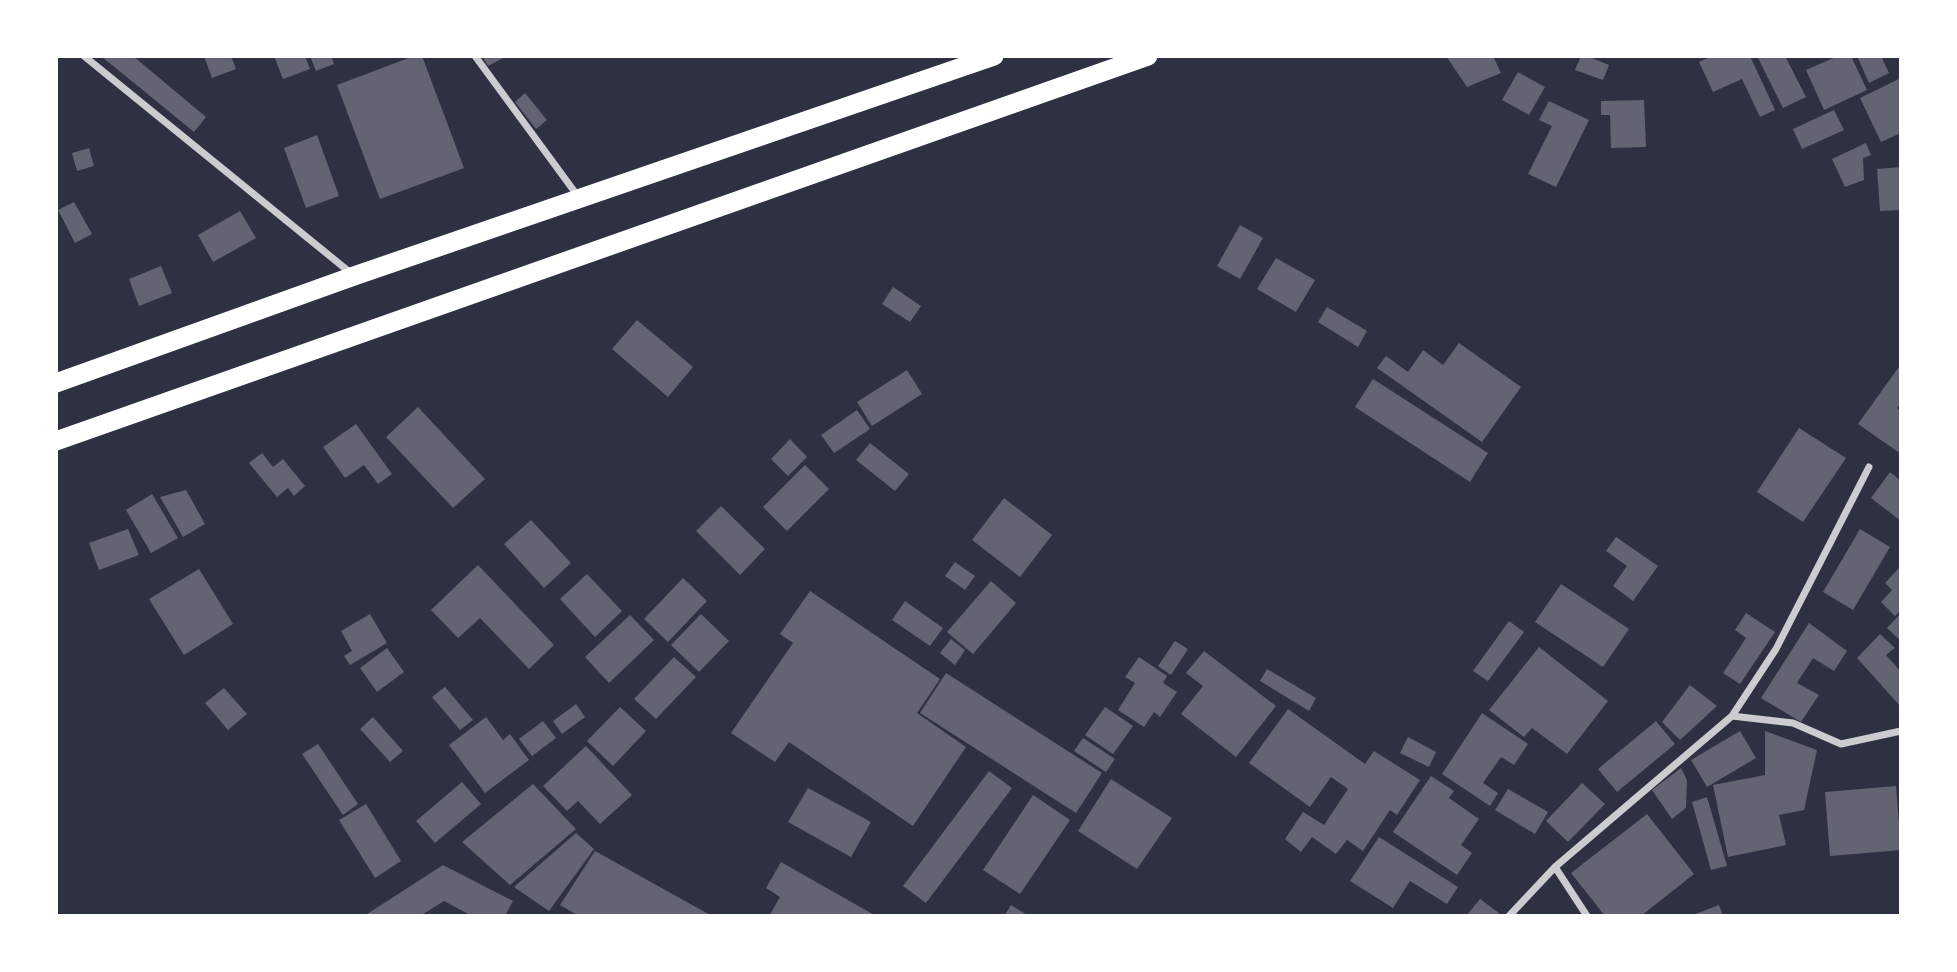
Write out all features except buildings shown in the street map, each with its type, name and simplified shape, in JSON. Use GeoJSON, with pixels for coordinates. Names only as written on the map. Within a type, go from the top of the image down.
{"type":"FeatureCollection","features":[{"type":"Feature","properties":{"kind":"highway"},"geometry":{"type":"LineString","coordinates":[[56,383],[354,276],[994,56]]}},
{"type":"Feature","properties":{"kind":"highway"},"geometry":{"type":"LineString","coordinates":[[56,441],[1148,56]]}},
{"type":"Feature","properties":{"kind":"street"},"geometry":{"type":"LineString","coordinates":[[84,56],[354,276]]}},
{"type":"Feature","properties":{"kind":"street"},"geometry":{"type":"LineString","coordinates":[[475,56],[580,199]]}},
{"type":"Feature","properties":{"kind":"street"},"geometry":{"type":"LineString","coordinates":[[1508,916],[1555,867],[1732,716],[1776,649],[1869,467]]}},
{"type":"Feature","properties":{"kind":"street"},"geometry":{"type":"LineString","coordinates":[[1732,716],[1793,723],[1841,744],[1901,731]]}},
{"type":"Feature","properties":{"kind":"street"},"geometry":{"type":"LineString","coordinates":[[1555,867],[1587,916]]}}]}
